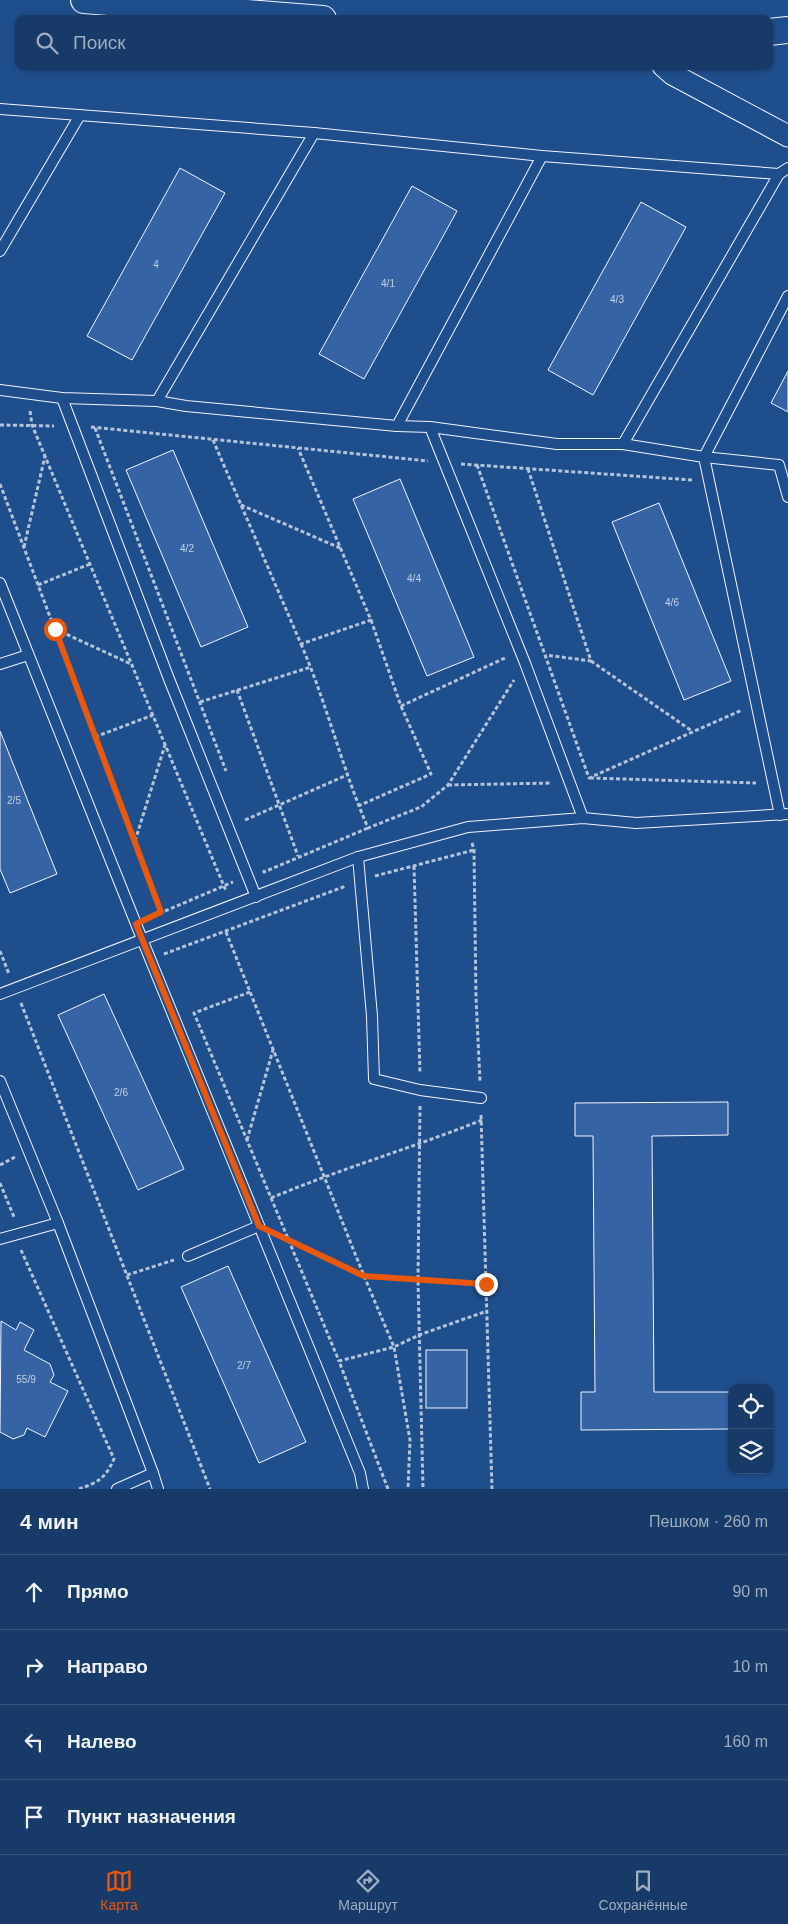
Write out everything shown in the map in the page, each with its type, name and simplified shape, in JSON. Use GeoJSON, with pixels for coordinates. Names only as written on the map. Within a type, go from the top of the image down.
{"type":"FeatureCollection","features":[{"type":"Feature","properties":{"kind":"street"},"geometry":{"type":"LineString","coordinates":[[84,0],[273,15]]}},
{"type":"Feature","properties":{"kind":"street"},"geometry":{"type":"LineString","coordinates":[[773,32],[788,30]]}},
{"type":"Feature","properties":{"kind":"street"},"geometry":{"type":"LineString","coordinates":[[668,70],[788,136]]}},
{"type":"Feature","properties":{"kind":"lane"},"geometry":{"type":"LineString","coordinates":[[0,109],[314,133],[542,156],[779,174]]}},
{"type":"Feature","properties":{"kind":"lane"},"geometry":{"type":"LineString","coordinates":[[0,251],[80,115]]}},
{"type":"Feature","properties":{"kind":"lane"},"geometry":{"type":"LineString","coordinates":[[157,401],[314,133]]}},
{"type":"Feature","properties":{"kind":"lane"},"geometry":{"type":"LineString","coordinates":[[397,426],[542,156]]}},
{"type":"Feature","properties":{"kind":"lane"},"geometry":{"type":"LineString","coordinates":[[623,444],[779,174],[788,168]]}},
{"type":"Feature","properties":{"kind":"lane"},"geometry":{"type":"LineString","coordinates":[[0,994],[358,857],[468,827],[583,818],[636,823],[784,814],[773,784],[704,457],[788,296]]}},
{"type":"Feature","properties":{"kind":"lane"},"geometry":{"type":"LineString","coordinates":[[0,390],[62,398],[157,401],[186,406],[397,426],[430,427],[557,444],[623,444],[704,457],[783,466],[788,497]]}},
{"type":"Feature","properties":{"kind":"lane"},"geometry":{"type":"LineString","coordinates":[[62,398],[256,897]]}},
{"type":"Feature","properties":{"kind":"lane"},"geometry":{"type":"LineString","coordinates":[[430,427],[525,663],[583,818]]}},
{"type":"Feature","properties":{"kind":"lane"},"geometry":{"type":"LineString","coordinates":[[0,582],[150,959],[360,1473],[363,1489]]}},
{"type":"Feature","properties":{"kind":"lane"},"geometry":{"type":"LineString","coordinates":[[0,664],[28,655]]}},
{"type":"Feature","properties":{"kind":"lane"},"geometry":{"type":"LineString","coordinates":[[358,857],[372,1016],[374,1079],[420,1090],[481,1098]]}},
{"type":"Feature","properties":{"kind":"lane"},"geometry":{"type":"LineString","coordinates":[[0,1081],[58,1223],[158,1489]]}},
{"type":"Feature","properties":{"kind":"lane"},"geometry":{"type":"LineString","coordinates":[[0,1240],[58,1223]]}},
{"type":"Feature","properties":{"kind":"lane"},"geometry":{"type":"LineString","coordinates":[[188,1256],[259,1226]]}},
{"type":"Feature","properties":{"kind":"lane"},"geometry":{"type":"LineString","coordinates":[[117,1489],[153,1473]]}},
{"type":"Feature","properties":{"kind":"path"},"geometry":{"type":"LineString","coordinates":[[28,393],[32,426],[232,906]]}},
{"type":"Feature","properties":{"kind":"path"},"geometry":{"type":"LineString","coordinates":[[0,425],[73,426],[444,463],[709,481]]}},
{"type":"Feature","properties":{"kind":"path"},"geometry":{"type":"LineString","coordinates":[[95,428],[227,775]]}},
{"type":"Feature","properties":{"kind":"path"},"geometry":{"type":"LineString","coordinates":[[213,440],[311,667],[347,775],[368,828]]}},
{"type":"Feature","properties":{"kind":"path"},"geometry":{"type":"LineString","coordinates":[[298,448],[371,620],[401,706],[431,774],[358,806]]}},
{"type":"Feature","properties":{"kind":"path"},"geometry":{"type":"LineString","coordinates":[[24,548],[45,456]]}},
{"type":"Feature","properties":{"kind":"path"},"geometry":{"type":"LineString","coordinates":[[477,465],[589,778]]}},
{"type":"Feature","properties":{"kind":"path"},"geometry":{"type":"LineString","coordinates":[[528,468],[591,661]]}},
{"type":"Feature","properties":{"kind":"path"},"geometry":{"type":"LineString","coordinates":[[0,484],[168,929]]}},
{"type":"Feature","properties":{"kind":"path"},"geometry":{"type":"LineString","coordinates":[[241,505],[340,548]]}},
{"type":"Feature","properties":{"kind":"path"},"geometry":{"type":"LineString","coordinates":[[38,585],[90,564]]}},
{"type":"Feature","properties":{"kind":"path"},"geometry":{"type":"LineString","coordinates":[[301,644],[371,620]]}},
{"type":"Feature","properties":{"kind":"path"},"geometry":{"type":"LineString","coordinates":[[55,629],[132,664]]}},
{"type":"Feature","properties":{"kind":"path"},"geometry":{"type":"LineString","coordinates":[[546,655],[591,661],[692,731]]}},
{"type":"Feature","properties":{"kind":"path"},"geometry":{"type":"LineString","coordinates":[[401,706],[505,658]]}},
{"type":"Feature","properties":{"kind":"path"},"geometry":{"type":"LineString","coordinates":[[261,863],[264,872],[298,856],[421,807],[448,785],[525,663]]}},
{"type":"Feature","properties":{"kind":"path"},"geometry":{"type":"LineString","coordinates":[[200,702],[311,667]]}},
{"type":"Feature","properties":{"kind":"path"},"geometry":{"type":"LineString","coordinates":[[237,690],[298,856]]}},
{"type":"Feature","properties":{"kind":"path"},"geometry":{"type":"LineString","coordinates":[[448,785],[570,783],[589,778],[756,704]]}},
{"type":"Feature","properties":{"kind":"path"},"geometry":{"type":"LineString","coordinates":[[95,737],[153,715]]}},
{"type":"Feature","properties":{"kind":"path"},"geometry":{"type":"LineString","coordinates":[[135,842],[165,745]]}},
{"type":"Feature","properties":{"kind":"path"},"geometry":{"type":"LineString","coordinates":[[245,820],[347,775]]}},
{"type":"Feature","properties":{"kind":"path"},"geometry":{"type":"LineString","coordinates":[[589,778],[773,784]]}},
{"type":"Feature","properties":{"kind":"path"},"geometry":{"type":"LineString","coordinates":[[241,811],[248,829]]}},
{"type":"Feature","properties":{"kind":"path"},"geometry":{"type":"LineString","coordinates":[[468,827],[474,850],[476,998],[482,1120],[492,1489]]}},
{"type":"Feature","properties":{"kind":"path"},"geometry":{"type":"LineString","coordinates":[[150,959],[360,880],[474,850]]}},
{"type":"Feature","properties":{"kind":"path"},"geometry":{"type":"LineString","coordinates":[[414,866],[420,1090],[418,1280],[423,1489]]}},
{"type":"Feature","properties":{"kind":"path"},"geometry":{"type":"LineString","coordinates":[[136,924],[248,876]]}},
{"type":"Feature","properties":{"kind":"path"},"geometry":{"type":"LineString","coordinates":[[226,932],[394,1347],[410,1440],[408,1489]]}},
{"type":"Feature","properties":{"kind":"path"},"geometry":{"type":"LineString","coordinates":[[0,951],[210,1489]]}},
{"type":"Feature","properties":{"kind":"path"},"geometry":{"type":"LineString","coordinates":[[250,992],[194,1013],[339,1362],[388,1489]]}},
{"type":"Feature","properties":{"kind":"path"},"geometry":{"type":"LineString","coordinates":[[247,1140],[273,1050]]}},
{"type":"Feature","properties":{"kind":"path"},"geometry":{"type":"LineString","coordinates":[[271,1198],[324,1176],[419,1145],[482,1120]]}},
{"type":"Feature","properties":{"kind":"path"},"geometry":{"type":"LineString","coordinates":[[0,1183],[14,1217],[11,1222]]}},
{"type":"Feature","properties":{"kind":"path"},"geometry":{"type":"LineString","coordinates":[[259,1226],[364,1276],[486,1284]]}},
{"type":"Feature","properties":{"kind":"path"},"geometry":{"type":"LineString","coordinates":[[14,1251],[20,1249],[114,1459],[109,1471],[99,1482],[79,1489]]}},
{"type":"Feature","properties":{"kind":"path"},"geometry":{"type":"LineString","coordinates":[[127,1275],[188,1256]]}},
{"type":"Feature","properties":{"kind":"path"},"geometry":{"type":"LineString","coordinates":[[339,1362],[394,1347],[419,1334],[487,1311]]}},
{"type":"Feature","properties":{"kind":"building"},"geometry":{"type":"Polygon","coordinates":[[[180,168],[225,193],[132,360],[87,336],[180,168]]]}},
{"type":"Feature","properties":{"kind":"building"},"geometry":{"type":"Polygon","coordinates":[[[412,186],[457,211],[364,379],[319,354],[412,186]]]}},
{"type":"Feature","properties":{"kind":"building"},"geometry":{"type":"Polygon","coordinates":[[[641,202],[686,227],[593,395],[548,370],[641,202]]]}},
{"type":"Feature","properties":{"kind":"building"},"geometry":{"type":"Polygon","coordinates":[[[788,371],[788,412],[771,403],[788,371]]]}},
{"type":"Feature","properties":{"kind":"building"},"geometry":{"type":"Polygon","coordinates":[[[173,450],[248,627],[201,647],[126,470],[173,450]]]}},
{"type":"Feature","properties":{"kind":"building"},"geometry":{"type":"Polygon","coordinates":[[[400,479],[474,657],[427,676],[353,499],[400,479]]]}},
{"type":"Feature","properties":{"kind":"building"},"geometry":{"type":"Polygon","coordinates":[[[659,503],[731,681],[684,700],[612,522],[659,503]]]}},
{"type":"Feature","properties":{"kind":"building"},"geometry":{"type":"Polygon","coordinates":[[[0,731],[57,874],[10,893],[0,869],[0,731]]]}},
{"type":"Feature","properties":{"kind":"building"},"geometry":{"type":"Polygon","coordinates":[[[104,994],[184,1169],[138,1190],[58,1015],[104,994]]]}},
{"type":"Feature","properties":{"kind":"building"},"geometry":{"type":"Polygon","coordinates":[[[728,1102],[728,1135],[652,1136],[654,1392],[728,1392],[728,1429],[581,1430],[581,1392],[595,1392],[593,1136],[575,1136],[575,1103],[728,1102]]]}},
{"type":"Feature","properties":{"kind":"building"},"geometry":{"type":"Polygon","coordinates":[[[228,1266],[306,1442],[259,1463],[181,1287],[228,1266]]]}},
{"type":"Feature","properties":{"kind":"building"},"geometry":{"type":"Polygon","coordinates":[[[1,1321],[16,1330],[20,1322],[34,1330],[24,1350],[50,1364],[54,1375],[50,1382],[68,1391],[45,1437],[27,1428],[24,1435],[13,1439],[0,1432],[1,1321]]]}},
{"type":"Feature","properties":{"kind":"building"},"geometry":{"type":"Polygon","coordinates":[[[426,1350],[467,1350],[467,1408],[426,1408],[426,1350]]]}},
{"type":"Feature","properties":{"kind":"route"},"geometry":{"type":"LineString","coordinates":[[55,629],[161,912],[136,924],[259,1226],[364,1276],[486,1284]]}}]}
